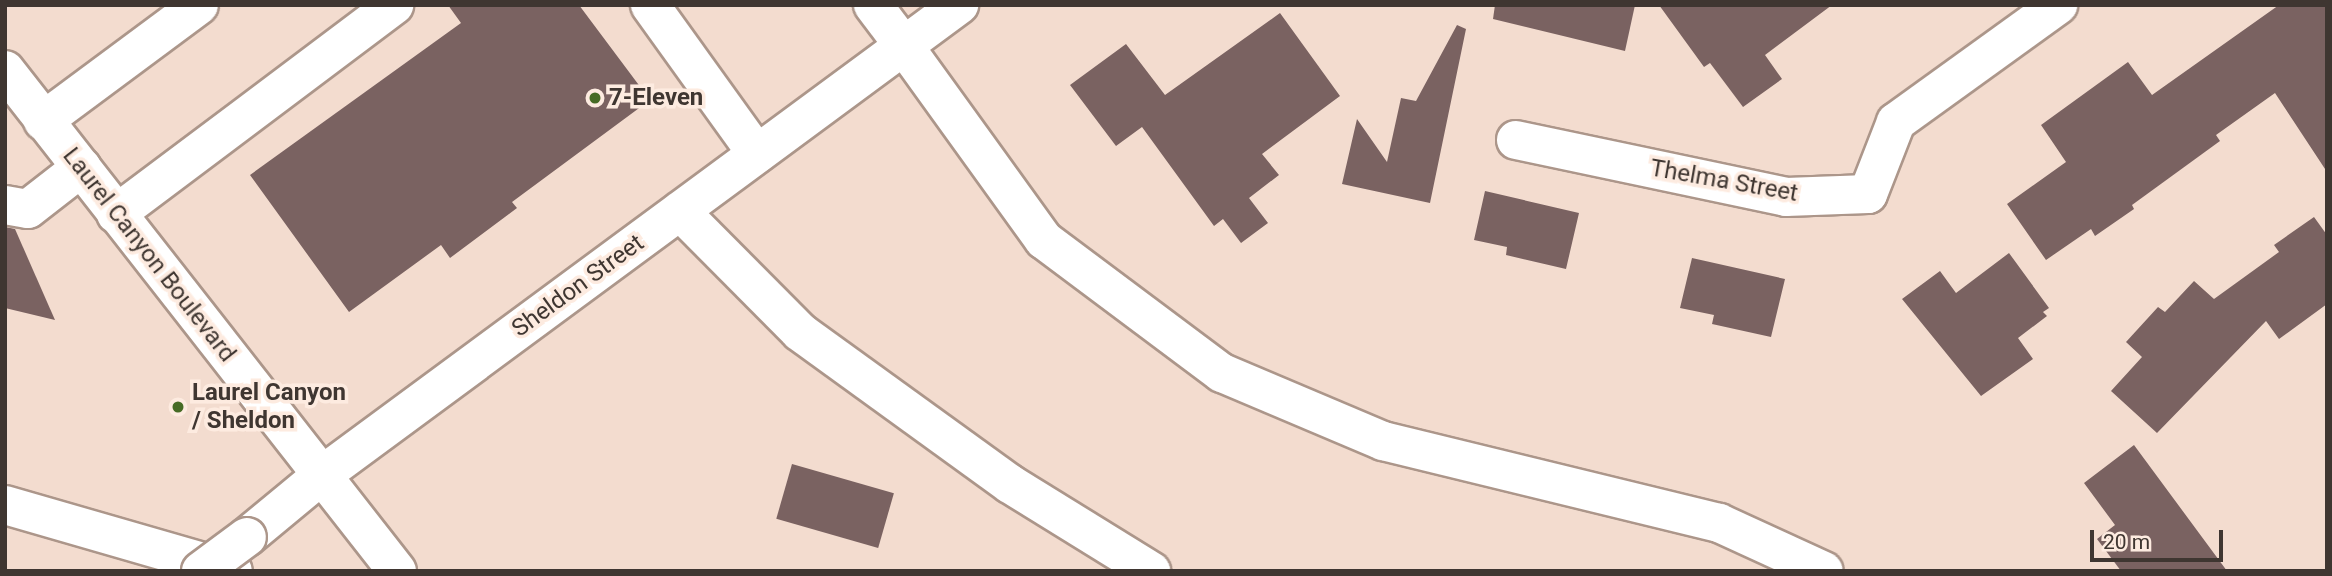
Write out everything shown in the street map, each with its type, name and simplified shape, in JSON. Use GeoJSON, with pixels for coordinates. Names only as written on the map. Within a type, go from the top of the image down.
{"type":"FeatureCollection","features":[{"type":"Feature","properties":{"kind":"main road"},"geometry":{"type":"LineString","coordinates":[[43,121],[199,5]]}},
{"type":"Feature","properties":{"kind":"main road"},"geometry":{"type":"LineString","coordinates":[[117,214],[394,5]]}},
{"type":"Feature","properties":{"kind":"main road"},"geometry":{"type":"LineString","coordinates":[[650,5],[757,154]]}},
{"type":"Feature","properties":{"kind":"main road"},"geometry":{"type":"LineString","coordinates":[[873,5],[1044,240],[1222,373],[1384,440],[1719,523],[1824,571]]}},
{"type":"Feature","properties":{"kind":"main road","name":"Sheldon Street"},"geometry":{"type":"LineString","coordinates":[[201,571],[240,554],[321,475],[959,5]]}},
{"type":"Feature","properties":{"kind":"main road","name":"Thelma Street"},"geometry":{"type":"LineString","coordinates":[[1516,140],[1786,197],[1868,194],[1896,122],[2058,5]]}},
{"type":"Feature","properties":{"kind":"main road","name":"Laurel Canyon Boulevard"},"geometry":{"type":"LineString","coordinates":[[5,70],[397,571]]}},
{"type":"Feature","properties":{"kind":"main road"},"geometry":{"type":"LineString","coordinates":[[5,205],[27,209],[82,167]]}},
{"type":"Feature","properties":{"kind":"main road"},"geometry":{"type":"LineString","coordinates":[[680,211],[800,332],[1010,484],[1152,571]]}},
{"type":"Feature","properties":{"kind":"main road"},"geometry":{"type":"LineString","coordinates":[[5,505],[240,554]]}},
{"type":"Feature","properties":{"kind":"building"},"geometry":{"type":"Polygon","coordinates":[[[448,5],[579,5],[650,100],[512,202],[517,208],[450,258],[441,245],[349,312],[250,175],[461,23],[448,5]]]}},
{"type":"Feature","properties":{"kind":"building"},"geometry":{"type":"Polygon","coordinates":[[[1495,5],[1635,5],[1625,51],[1493,19],[1495,5]]]}},
{"type":"Feature","properties":{"kind":"building"},"geometry":{"type":"Polygon","coordinates":[[[1659,5],[1832,5],[1765,55],[1782,79],[1743,107],[1710,63],[1704,67],[1659,5]]]}},
{"type":"Feature","properties":{"kind":"building"},"geometry":{"type":"Polygon","coordinates":[[[2279,5],[2327,5],[2327,172],[2275,93],[2216,135],[2220,141],[2132,205],[2134,209],[2095,236],[2091,229],[2046,260],[2007,204],[2066,162],[2041,125],[2128,62],[2152,95],[2279,5]]]}},
{"type":"Feature","properties":{"kind":"building"},"geometry":{"type":"Polygon","coordinates":[[[1280,13],[1340,96],[1262,154],[1279,175],[1249,198],[1268,223],[1241,243],[1223,219],[1214,226],[1142,127],[1116,146],[1070,85],[1126,44],[1165,95],[1280,13]]]}},
{"type":"Feature","properties":{"kind":"building"},"geometry":{"type":"Polygon","coordinates":[[[1457,25],[1466,29],[1430,203],[1342,184],[1357,119],[1387,162],[1401,98],[1416,101],[1457,25]]]}},
{"type":"Feature","properties":{"kind":"building"},"geometry":{"type":"Polygon","coordinates":[[[1485,191],[1579,213],[1566,269],[1506,255],[1507,247],[1474,240],[1485,191]]]}},
{"type":"Feature","properties":{"kind":"building"},"geometry":{"type":"Polygon","coordinates":[[[2314,217],[2327,235],[2327,304],[2279,339],[2266,321],[2157,433],[2111,391],[2142,357],[2126,342],[2158,307],[2165,312],[2194,281],[2214,299],[2279,252],[2274,245],[2314,217]]]}},
{"type":"Feature","properties":{"kind":"building"},"geometry":{"type":"Polygon","coordinates":[[[5,227],[15,229],[55,320],[5,308],[5,227]]]}},
{"type":"Feature","properties":{"kind":"building"},"geometry":{"type":"Polygon","coordinates":[[[2009,253],[2049,308],[2043,312],[2047,316],[2018,338],[2033,359],[1981,396],[1902,299],[1940,271],[1956,293],[2009,253]]]}},
{"type":"Feature","properties":{"kind":"building"},"geometry":{"type":"Polygon","coordinates":[[[1692,258],[1785,279],[1771,337],[1712,324],[1714,315],[1680,308],[1692,258]]]}},
{"type":"Feature","properties":{"kind":"building"},"geometry":{"type":"Polygon","coordinates":[[[2134,445],[2227,571],[2121,571],[2097,539],[2115,525],[2084,483],[2134,445]]]}},
{"type":"Feature","properties":{"kind":"building"},"geometry":{"type":"Polygon","coordinates":[[[792,464],[894,493],[878,548],[776,519],[792,464]]]}},
{"type":"Feature","properties":{"kind":"place","name":"7-Eleven"},"geometry":{"type":"Point","coordinates":[595,98]}},
{"type":"Feature","properties":{"kind":"place","name":"Laurel Canyon / Sheldon"},"geometry":{"type":"Point","coordinates":[178,407]}}]}
